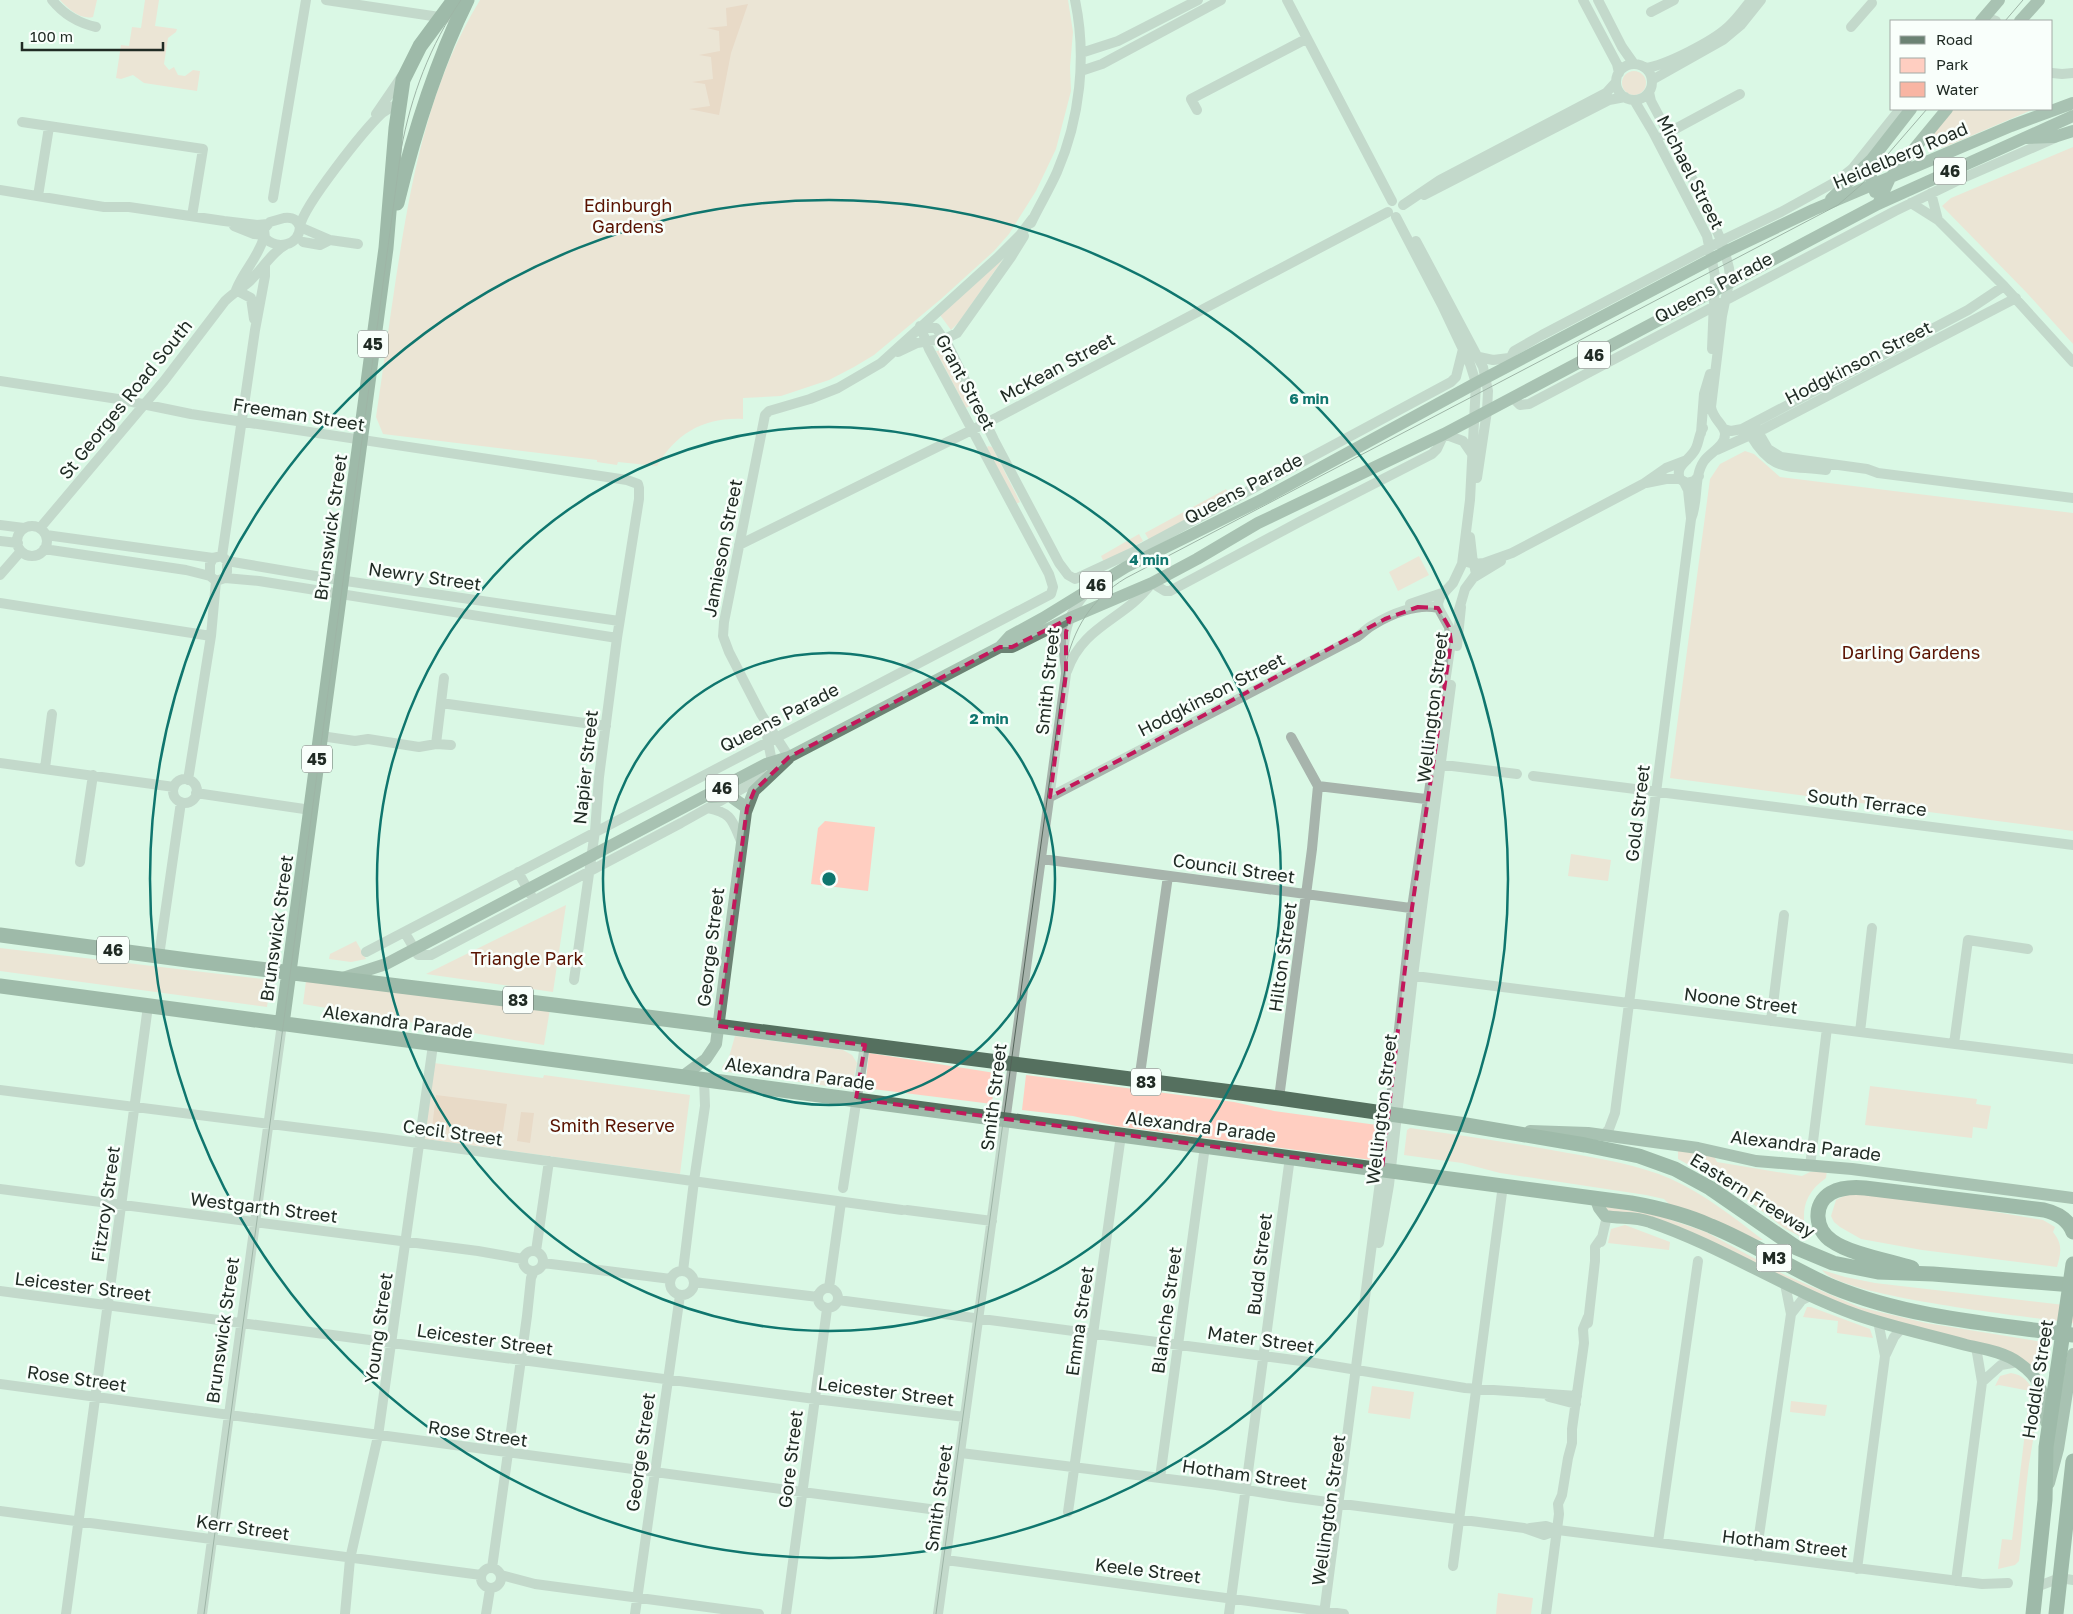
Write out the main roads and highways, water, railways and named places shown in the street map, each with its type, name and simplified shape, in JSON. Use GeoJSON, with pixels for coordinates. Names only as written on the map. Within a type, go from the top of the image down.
{"type":"FeatureCollection","features":[{"type":"Feature","properties":{"kind":"highway","name":"Brunswick Street"},"geometry":{"type":"LineString","coordinates":[[282,1024],[386,248],[399,104],[406,71],[440,17],[454,0]]}},
{"type":"Feature","properties":{"kind":"highway","name":"Brunswick Street"},"geometry":{"type":"LineString","coordinates":[[386,248],[416,128],[433,77],[467,0]]}},
{"type":"Feature","properties":{"kind":"highway","name":"Alexandra Parade"},"geometry":{"type":"LineString","coordinates":[[0,935],[1279,1098],[1504,1132],[1599,1141]]}},
{"type":"Feature","properties":{"kind":"highway","name":"Alexandra Parade"},"geometry":{"type":"LineString","coordinates":[[0,986],[433,1045],[683,1076],[1616,1200],[1670,1211],[1711,1225],[1798,1270],[1860,1297],[1926,1314],[2073,1335]]}},
{"type":"Feature","properties":{"kind":"highway","name":"Eastern Freeway"},"geometry":{"type":"LineString","coordinates":[[1599,1141],[1675,1168],[1710,1188],[1797,1248],[1833,1263],[1866,1271],[1933,1274],[2073,1285]]}},
{"type":"Feature","properties":{"kind":"highway"},"geometry":{"type":"LineString","coordinates":[[1933,1274],[1852,1250],[1832,1241],[1824,1234],[1818,1223],[1818,1211],[1822,1202],[1836,1191],[1859,1187],[2044,1210],[2055,1213],[2070,1227]]}},
{"type":"Feature","properties":{"kind":"highway","name":"Hoddle Street"},"geometry":{"type":"LineString","coordinates":[[2033,1614],[2045,1500],[2047,1436],[2069,1367],[2073,1264]]}},
{"type":"Feature","properties":{"kind":"highway"},"geometry":{"type":"LineString","coordinates":[[2056,1614],[2067,1579],[2073,1461]]}},
{"type":"Feature","properties":{"kind":"main road"},"geometry":{"type":"LineString","coordinates":[[1988,20],[1999,0]]}},
{"type":"Feature","properties":{"kind":"main road"},"geometry":{"type":"LineString","coordinates":[[2021,20],[2037,0]]}},
{"type":"Feature","properties":{"kind":"main road","name":"Heidelberg Road"},"geometry":{"type":"LineString","coordinates":[[1824,206],[2073,103]]}},
{"type":"Feature","properties":{"kind":"main road"},"geometry":{"type":"LineString","coordinates":[[1878,204],[1890,178],[1946,110]]}},
{"type":"Feature","properties":{"kind":"main road","name":"Queens Parade"},"geometry":{"type":"LineString","coordinates":[[341,979],[386,964],[530,895],[591,857],[703,804],[1000,647],[1010,636],[1126,567],[1256,502],[1481,381],[1508,363],[1723,246],[1771,223],[1824,206],[1874,157],[1899,114]]}},
{"type":"Feature","properties":{"kind":"main road","name":"Heidelberg Road"},"geometry":{"type":"LineString","coordinates":[[1846,222],[1878,204],[2073,116]]}},
{"type":"Feature","properties":{"kind":"main road"},"geometry":{"type":"LineString","coordinates":[[2022,138],[2046,138],[2068,133]]}},
{"type":"Feature","properties":{"kind":"main road"},"geometry":{"type":"LineString","coordinates":[[1925,135],[1927,150],[1939,158]]}},
{"type":"Feature","properties":{"kind":"main road"},"geometry":{"type":"LineString","coordinates":[[1874,157],[1870,170],[1878,204]]}},
{"type":"Feature","properties":{"kind":"main road","name":"Queens Parade"},"geometry":{"type":"LineString","coordinates":[[1000,647],[1012,647],[1070,618],[1152,584],[1293,504],[1444,434],[1846,222]]}},
{"type":"Feature","properties":{"kind":"main road","name":"Queens Parade"},"geometry":{"type":"LineString","coordinates":[[747,808],[754,791],[774,766]]}},
{"type":"Feature","properties":{"kind":"main road"},"geometry":{"type":"LineString","coordinates":[[703,804],[716,795],[730,796],[747,808]]}},
{"type":"Feature","properties":{"kind":"main road","name":"George Street"},"geometry":{"type":"LineString","coordinates":[[683,1076],[701,1064],[716,1044],[741,841],[747,808]]}},
{"type":"Feature","properties":{"kind":"main road","name":"Alexandra Parade"},"geometry":{"type":"LineString","coordinates":[[1599,1141],[1624,1139],[1698,1148],[1756,1160],[1852,1169],[2073,1198]]}},
{"type":"Feature","properties":{"kind":"main road"},"geometry":{"type":"LineString","coordinates":[[1595,1197],[1600,1211],[1607,1216],[1632,1217],[1650,1222],[1711,1248],[1810,1296],[1878,1321],[2008,1356],[2033,1374],[2041,1386],[2045,1402],[2047,1436]]}},
{"type":"Feature","properties":{"kind":"main road","name":"Hoddle Street"},"geometry":{"type":"LineString","coordinates":[[2045,1500],[2058,1449],[2069,1367]]}},
{"type":"Feature","properties":{"kind":"water"},"geometry":{"type":"Polygon","coordinates":[[[748,4],[731,53],[719,115],[689,109],[710,106],[705,84],[692,82],[713,79],[711,57],[699,55],[720,51],[719,31],[707,28],[727,26],[726,8],[748,4]]]}},
{"type":"Feature","properties":{"kind":"water"},"geometry":{"type":"Polygon","coordinates":[[[436,1095],[507,1104],[502,1138],[432,1128],[436,1095]]]}},
{"type":"Feature","properties":{"kind":"water"},"geometry":{"type":"Polygon","coordinates":[[[521,1112],[534,1113],[530,1143],[517,1141],[521,1112]]]}},
{"type":"Feature","properties":{"kind":"tram line"},"geometry":{"type":"LineString","coordinates":[[204,1614],[401,150],[410,110],[423,72],[440,35],[461,0]]}},
{"type":"Feature","properties":{"kind":"tram line"},"geometry":{"type":"LineString","coordinates":[[2006,20],[2023,0]]}},
{"type":"Feature","properties":{"kind":"tram line"},"geometry":{"type":"LineString","coordinates":[[936,1614],[1065,668],[1073,640],[1085,616],[1103,595],[1126,578],[1838,205],[1862,184],[1926,110]]}},
{"type":"Feature","properties":{"kind":"park label","name":"Edinburgh Gardens"},"geometry":{"type":"Point","coordinates":[628,215]}},
{"type":"Feature","properties":{"kind":"park label","name":"Darling Gardens"},"geometry":{"type":"Point","coordinates":[1911,652]}},
{"type":"Feature","properties":{"kind":"park label","name":"Triangle Park"},"geometry":{"type":"Point","coordinates":[527,958]}},
{"type":"Feature","properties":{"kind":"park label","name":"Smith Reserve"},"geometry":{"type":"Point","coordinates":[612,1125]}}]}
